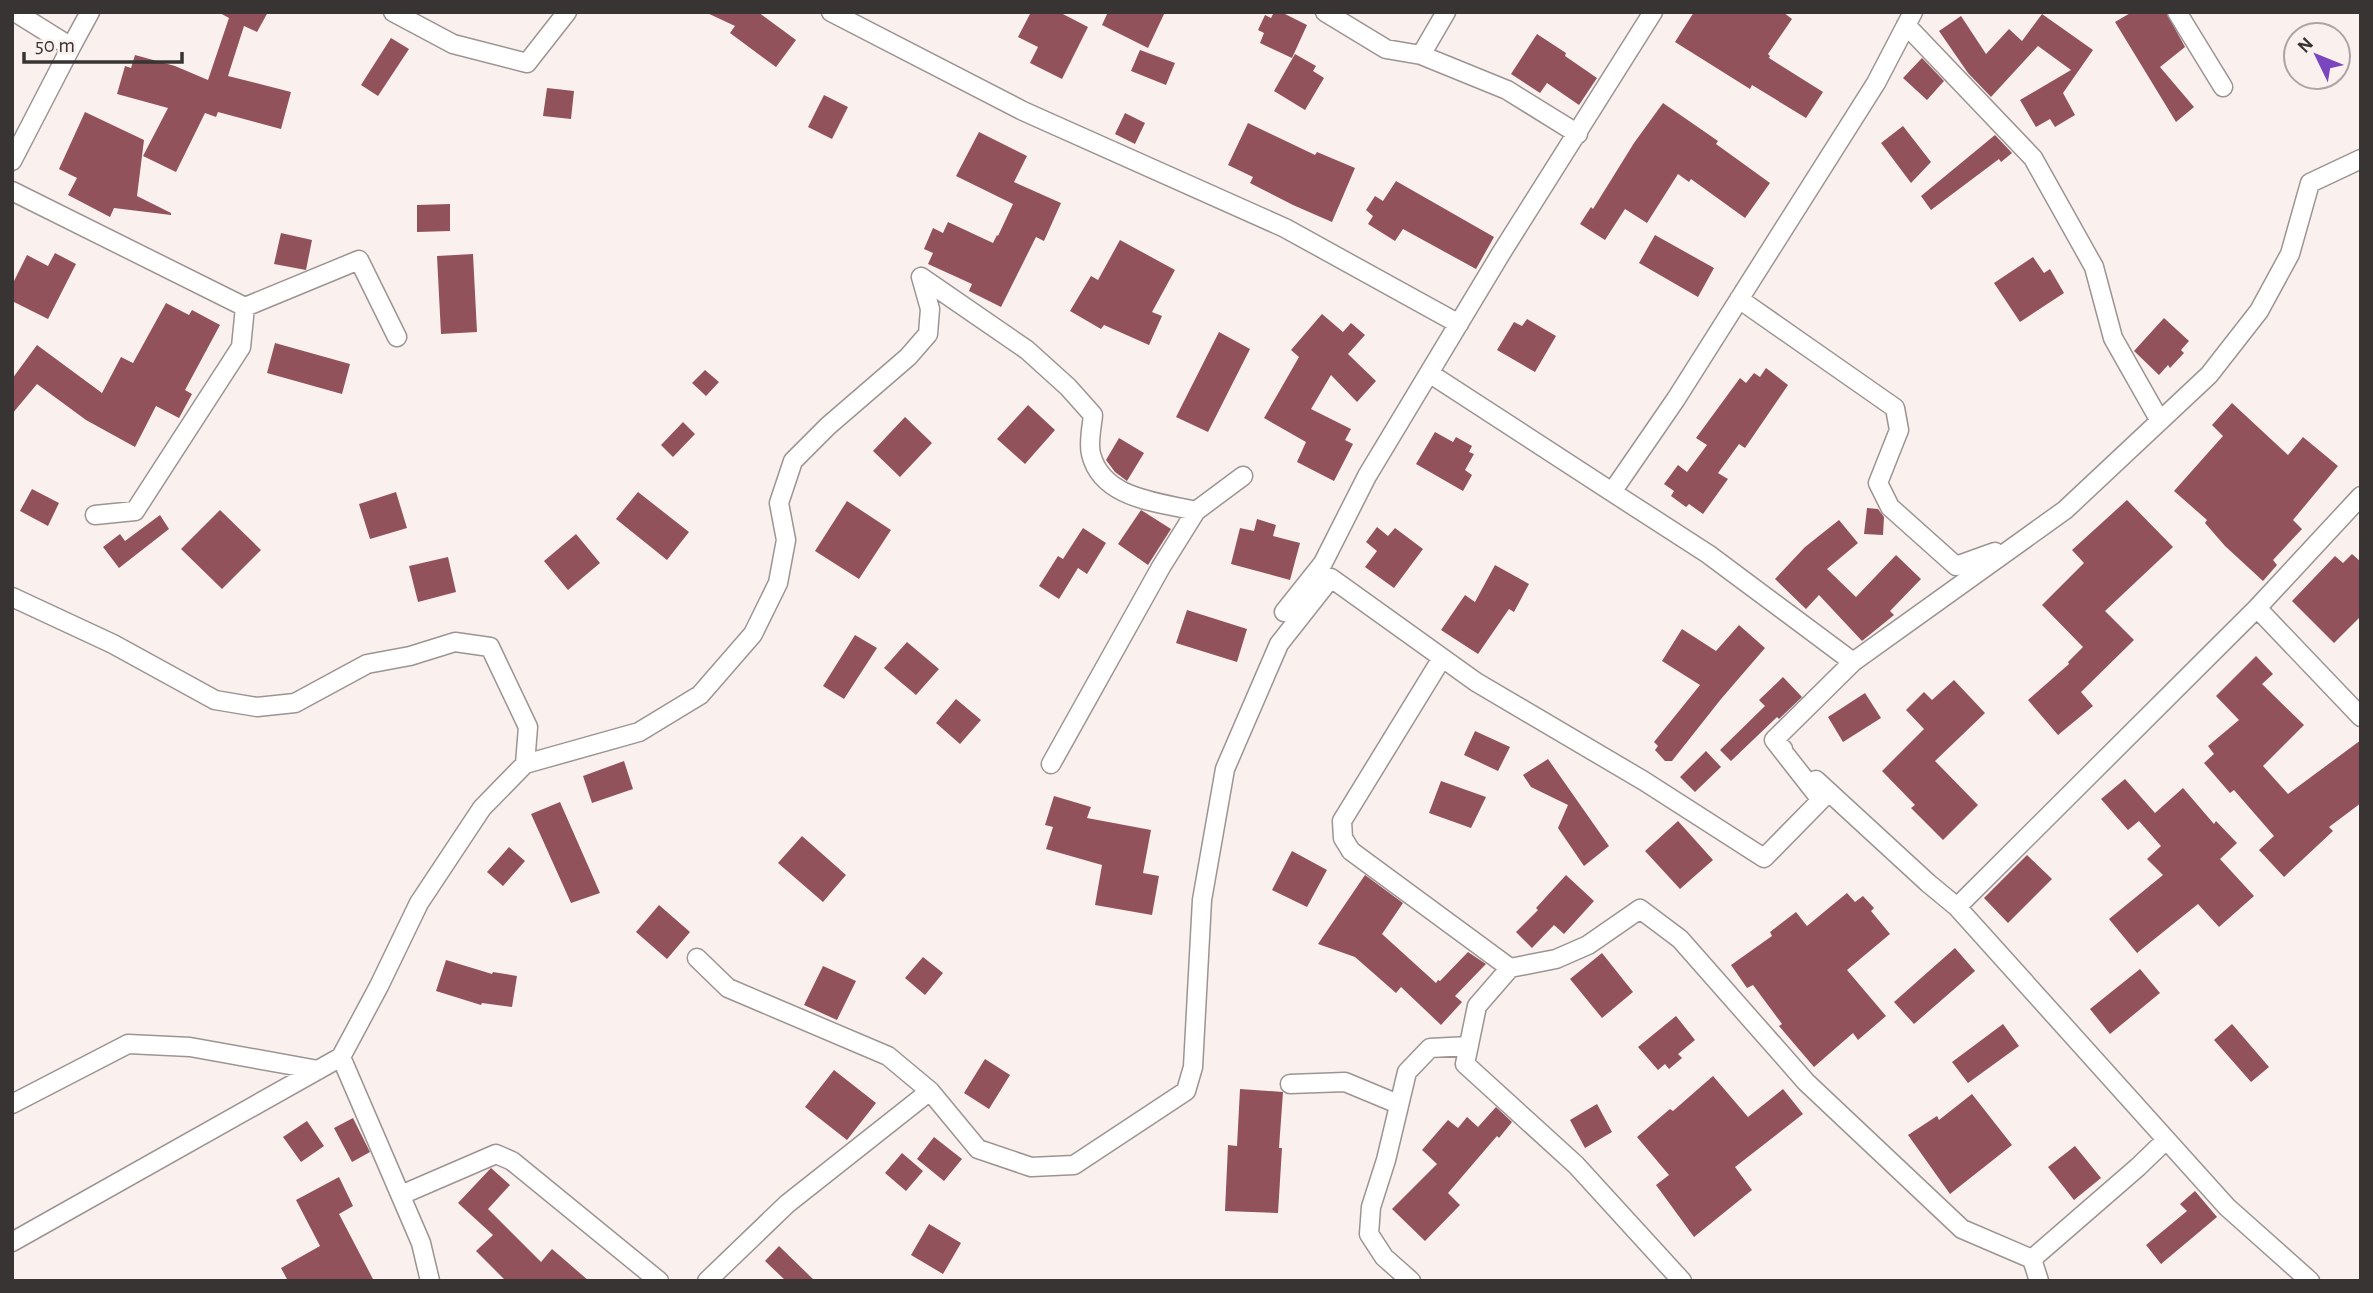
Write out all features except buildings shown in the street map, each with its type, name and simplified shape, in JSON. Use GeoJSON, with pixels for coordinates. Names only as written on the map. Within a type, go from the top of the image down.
{"type":"FeatureCollection","features":[{"type":"Feature","properties":{"kind":"street"},"geometry":{"type":"LineString","coordinates":[[15,12],[71,47]]}},
{"type":"Feature","properties":{"kind":"street"},"geometry":{"type":"LineString","coordinates":[[12,162],[90,12]]}},
{"type":"Feature","properties":{"kind":"street"},"geometry":{"type":"LineString","coordinates":[[393,12],[453,44],[527,63],[567,12]]}},
{"type":"Feature","properties":{"kind":"street"},"geometry":{"type":"LineString","coordinates":[[831,12],[1023,111],[1285,228],[1459,324]]}},
{"type":"Feature","properties":{"kind":"street"},"geometry":{"type":"LineString","coordinates":[[1325,12],[1386,49],[1421,55],[1507,90],[1577,134]]}},
{"type":"Feature","properties":{"kind":"street"},"geometry":{"type":"LineString","coordinates":[[1421,55],[1446,12]]}},
{"type":"Feature","properties":{"kind":"street"},"geometry":{"type":"LineString","coordinates":[[1284,612],[1323,563],[1367,476],[1653,12]]}},
{"type":"Feature","properties":{"kind":"street"},"geometry":{"type":"LineString","coordinates":[[2177,12],[2223,87]]}},
{"type":"Feature","properties":{"kind":"street"},"geometry":{"type":"LineString","coordinates":[[1612,492],[1675,399],[1876,83],[1909,19],[2033,158],[2094,267],[2113,338],[2160,421]]}},
{"type":"Feature","properties":{"kind":"street"},"geometry":{"type":"LineString","coordinates":[[1774,740],[1853,662],[2065,510],[2209,375],[2259,311],[2290,254],[2310,183],[2361,159]]}},
{"type":"Feature","properties":{"kind":"street"},"geometry":{"type":"LineString","coordinates":[[12,191],[245,307],[359,260],[397,337]]}},
{"type":"Feature","properties":{"kind":"street"},"geometry":{"type":"LineString","coordinates":[[12,1242],[341,1057],[419,903],[482,808],[525,764],[639,732],[700,695],[753,634],[778,583],[786,540],[779,503],[793,461],[828,426],[908,357],[929,334],[930,309],[921,277],[1027,350],[1068,387],[1093,415],[1090,452],[1100,474],[1127,495],[1196,511]]}},
{"type":"Feature","properties":{"kind":"street"},"geometry":{"type":"LineString","coordinates":[[1739,299],[1895,408],[1899,430],[1878,483],[1890,507],[1956,566],[1992,554],[2065,510]]}},
{"type":"Feature","properties":{"kind":"street"},"geometry":{"type":"LineString","coordinates":[[94,515],[135,511],[241,347],[245,307]]}},
{"type":"Feature","properties":{"kind":"street"},"geometry":{"type":"LineString","coordinates":[[1429,373],[1708,554],[1853,662]]}},
{"type":"Feature","properties":{"kind":"street"},"geometry":{"type":"LineString","coordinates":[[1051,764],[1161,566],[1196,511],[1243,476]]}},
{"type":"Feature","properties":{"kind":"street"},"geometry":{"type":"LineString","coordinates":[[1957,907],[2257,608],[2361,496]]}},
{"type":"Feature","properties":{"kind":"street"},"geometry":{"type":"LineString","coordinates":[[697,958],[728,988],[888,1056],[930,1091],[978,1149],[1031,1167],[1074,1164],[1186,1091],[1193,1067],[1202,900],[1225,769],[1279,644],[1331,578],[1476,682],[1644,781],[1764,858],[1821,800],[1774,740]]}},
{"type":"Feature","properties":{"kind":"street"},"geometry":{"type":"LineString","coordinates":[[12,597],[113,645],[215,701],[257,707],[295,703],[367,664],[410,656],[455,642],[490,646],[528,727],[525,764]]}},
{"type":"Feature","properties":{"kind":"street"},"geometry":{"type":"LineString","coordinates":[[2257,608],[2361,718]]}},
{"type":"Feature","properties":{"kind":"street"},"geometry":{"type":"LineString","coordinates":[[1442,658],[1342,821],[1343,838],[1351,851],[1510,968]]}},
{"type":"Feature","properties":{"kind":"street"},"geometry":{"type":"LineString","coordinates":[[1774,740],[1957,907],[2227,1207],[2310,1281]]}},
{"type":"Feature","properties":{"kind":"street"},"geometry":{"type":"LineString","coordinates":[[1682,1281],[1576,1165],[1465,1064],[1477,1006],[1510,968],[1556,959],[1588,945],[1640,909],[1680,939],[1806,1082],[1962,1228],[2032,1259],[2039,1281]]}},
{"type":"Feature","properties":{"kind":"street"},"geometry":{"type":"LineString","coordinates":[[12,1104],[128,1044],[190,1047],[318,1070]]}},
{"type":"Feature","properties":{"kind":"street"},"geometry":{"type":"LineString","coordinates":[[1411,1281],[1384,1257],[1369,1234],[1371,1207],[1386,1160],[1407,1072],[1430,1048],[1469,1046]]}},
{"type":"Feature","properties":{"kind":"street"},"geometry":{"type":"LineString","coordinates":[[341,1057],[421,1243],[430,1281]]}},
{"type":"Feature","properties":{"kind":"street"},"geometry":{"type":"LineString","coordinates":[[1290,1084],[1345,1082],[1398,1104]]}},
{"type":"Feature","properties":{"kind":"street"},"geometry":{"type":"LineString","coordinates":[[707,1281],[787,1204],[930,1091]]}},
{"type":"Feature","properties":{"kind":"street"},"geometry":{"type":"LineString","coordinates":[[2032,1259],[2166,1140]]}},
{"type":"Feature","properties":{"kind":"street"},"geometry":{"type":"LineString","coordinates":[[401,1195],[496,1154],[512,1161],[659,1281]]}}]}
